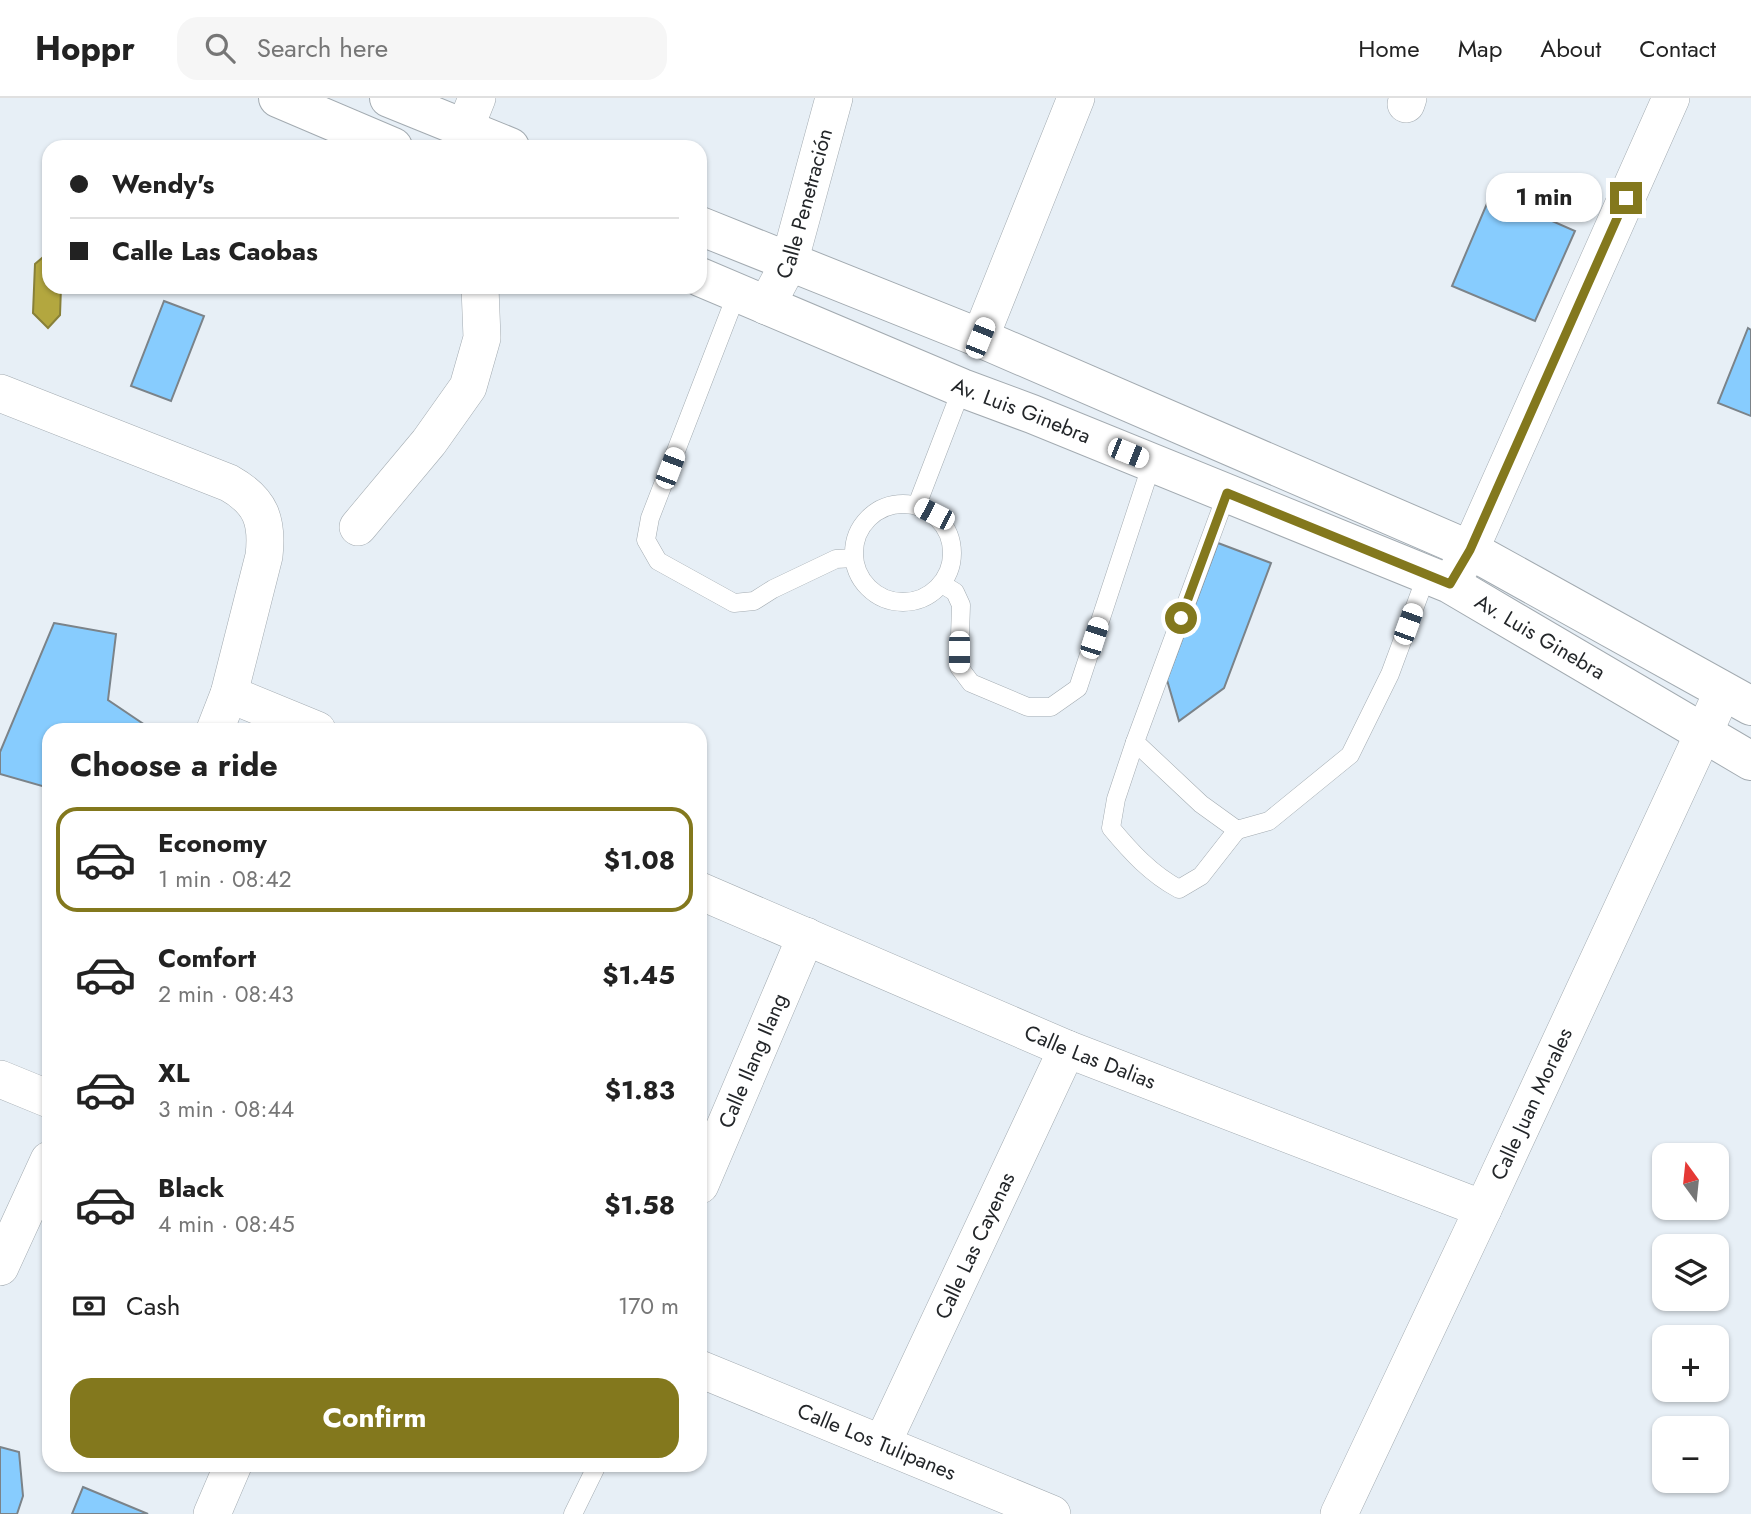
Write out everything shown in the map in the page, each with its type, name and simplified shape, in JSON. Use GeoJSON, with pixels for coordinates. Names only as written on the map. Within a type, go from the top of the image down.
{"type":"FeatureCollection","features":[{"type":"Feature","properties":{"kind":"street"},"geometry":{"type":"LineString","coordinates":[[278,98],[377,140]]}},
{"type":"Feature","properties":{"kind":"street"},"geometry":{"type":"LineString","coordinates":[[388,98],[471,113],[502,140]]}},
{"type":"Feature","properties":{"kind":"street","name":"Calle Penetración"},"geometry":{"type":"LineString","coordinates":[[752,299],[789,263],[834,98]]}},
{"type":"Feature","properties":{"kind":"street"},"geometry":{"type":"LineString","coordinates":[[980,338],[1076,98]]}},
{"type":"Feature","properties":{"kind":"street"},"geometry":{"type":"LineString","coordinates":[[1438,579],[1470,550],[1671,98]]}},
{"type":"Feature","properties":{"kind":"street","name":"Av. Luis Ginebra"},"geometry":{"type":"LineString","coordinates":[[707,229],[980,338],[1470,550],[1737,699]]}},
{"type":"Feature","properties":{"kind":"street","name":"Av. Luis Ginebra"},"geometry":{"type":"LineString","coordinates":[[707,280],[962,388],[1438,579],[1751,761]]}},
{"type":"Feature","properties":{"kind":"street"},"geometry":{"type":"LineString","coordinates":[[358,527],[429,442],[468,387],[482,338],[480,294]]}},
{"type":"Feature","properties":{"kind":"street"},"geometry":{"type":"LineString","coordinates":[[0,393],[229,483],[246,492],[259,511],[266,533],[264,556],[229,695],[218,723]]}},
{"type":"Feature","properties":{"kind":"street"},"geometry":{"type":"LineString","coordinates":[[229,695],[299,723]]}},
{"type":"Feature","properties":{"kind":"street","name":"Calle Juan Morales"},"geometry":{"type":"LineString","coordinates":[[1339,1514],[1702,734],[1737,699]]}},
{"type":"Feature","properties":{"kind":"street","name":"Calle Las Dalias"},"geometry":{"type":"LineString","coordinates":[[707,894],[1067,1049],[1483,1209]]}},
{"type":"Feature","properties":{"kind":"street","name":"Calle Ilang Ilang"},"geometry":{"type":"LineString","coordinates":[[707,1169],[806,936]]}},
{"type":"Feature","properties":{"kind":"street","name":"Calle Las Cayenas"},"geometry":{"type":"LineString","coordinates":[[882,1444],[1067,1049]]}},
{"type":"Feature","properties":{"kind":"street"},"geometry":{"type":"LineString","coordinates":[[0,1079],[42,1096]]}},
{"type":"Feature","properties":{"kind":"street"},"geometry":{"type":"LineString","coordinates":[[0,1267],[42,1175]]}},
{"type":"Feature","properties":{"kind":"street","name":"Calle Los Tulipanes"},"geometry":{"type":"LineString","coordinates":[[707,1372],[1052,1514]]}},
{"type":"Feature","properties":{"kind":"street"},"geometry":{"type":"LineString","coordinates":[[212,1514],[230,1472]]}},
{"type":"Feature","properties":{"kind":"lane"},"geometry":{"type":"LineString","coordinates":[[752,299],[650,518],[646,540],[658,561],[734,603],[754,601],[836,559],[854,558]]}},
{"type":"Feature","properties":{"kind":"lane"},"geometry":{"type":"LineString","coordinates":[[917,505],[962,388]]}},
{"type":"Feature","properties":{"kind":"lane"},"geometry":{"type":"LineString","coordinates":[[942,583],[955,592],[961,605],[959,667],[971,683],[1028,707],[1051,707],[1078,688],[1152,463]]}},
{"type":"Feature","properties":{"kind":"lane"},"geometry":{"type":"LineString","coordinates":[[1227,493],[1135,742],[1116,799],[1111,828],[1158,877],[1179,888],[1201,876],[1237,830],[1269,821],[1350,755],[1438,579]]}},
{"type":"Feature","properties":{"kind":"lane"},"geometry":{"type":"LineString","coordinates":[[898,504],[917,505],[934,514],[947,529],[952,547],[951,566],[942,583],[927,596],[909,602],[890,600],[872,591],[860,576],[854,558],[856,539],[865,522],[880,510],[898,504]]}},
{"type":"Feature","properties":{"kind":"lane"},"geometry":{"type":"LineString","coordinates":[[1135,742],[1201,804],[1237,830]]}},
{"type":"Feature","properties":{"kind":"lane"},"geometry":{"type":"LineString","coordinates":[[573,1514],[594,1472]]}},
{"type":"Feature","properties":{"kind":"shaded area"},"geometry":{"type":"Polygon","coordinates":[[[42,258],[42,294],[61,294],[60,315],[48,328],[33,313],[35,264],[42,258]]]}},
{"type":"Feature","properties":{"kind":"building"},"geometry":{"type":"Polygon","coordinates":[[[1491,194],[1575,231],[1535,321],[1452,286],[1491,194]]]}},
{"type":"Feature","properties":{"kind":"building"},"geometry":{"type":"Polygon","coordinates":[[[164,301],[204,316],[171,401],[131,386],[164,301]]]}},
{"type":"Feature","properties":{"kind":"building"},"geometry":{"type":"Polygon","coordinates":[[[1748,328],[1751,330],[1751,416],[1718,403],[1748,328]]]}},
{"type":"Feature","properties":{"kind":"building"},"geometry":{"type":"Polygon","coordinates":[[[1218,543],[1271,563],[1224,688],[1179,721],[1167,680],[1218,543]]]}},
{"type":"Feature","properties":{"kind":"building"},"geometry":{"type":"Polygon","coordinates":[[[54,623],[116,634],[108,700],[142,723],[42,723],[42,786],[0,774],[0,752],[54,623]]]}},
{"type":"Feature","properties":{"kind":"building"},"geometry":{"type":"Polygon","coordinates":[[[0,1447],[19,1452],[23,1496],[17,1514],[0,1514],[0,1447]]]}},
{"type":"Feature","properties":{"kind":"building"},"geometry":{"type":"Polygon","coordinates":[[[83,1487],[148,1514],[72,1514],[83,1487]]]}},
{"type":"Feature","properties":{"kind":"route"},"geometry":{"type":"LineString","coordinates":[[1181,618],[1227,493],[1450,584],[1470,550],[1626,198]]}}]}
